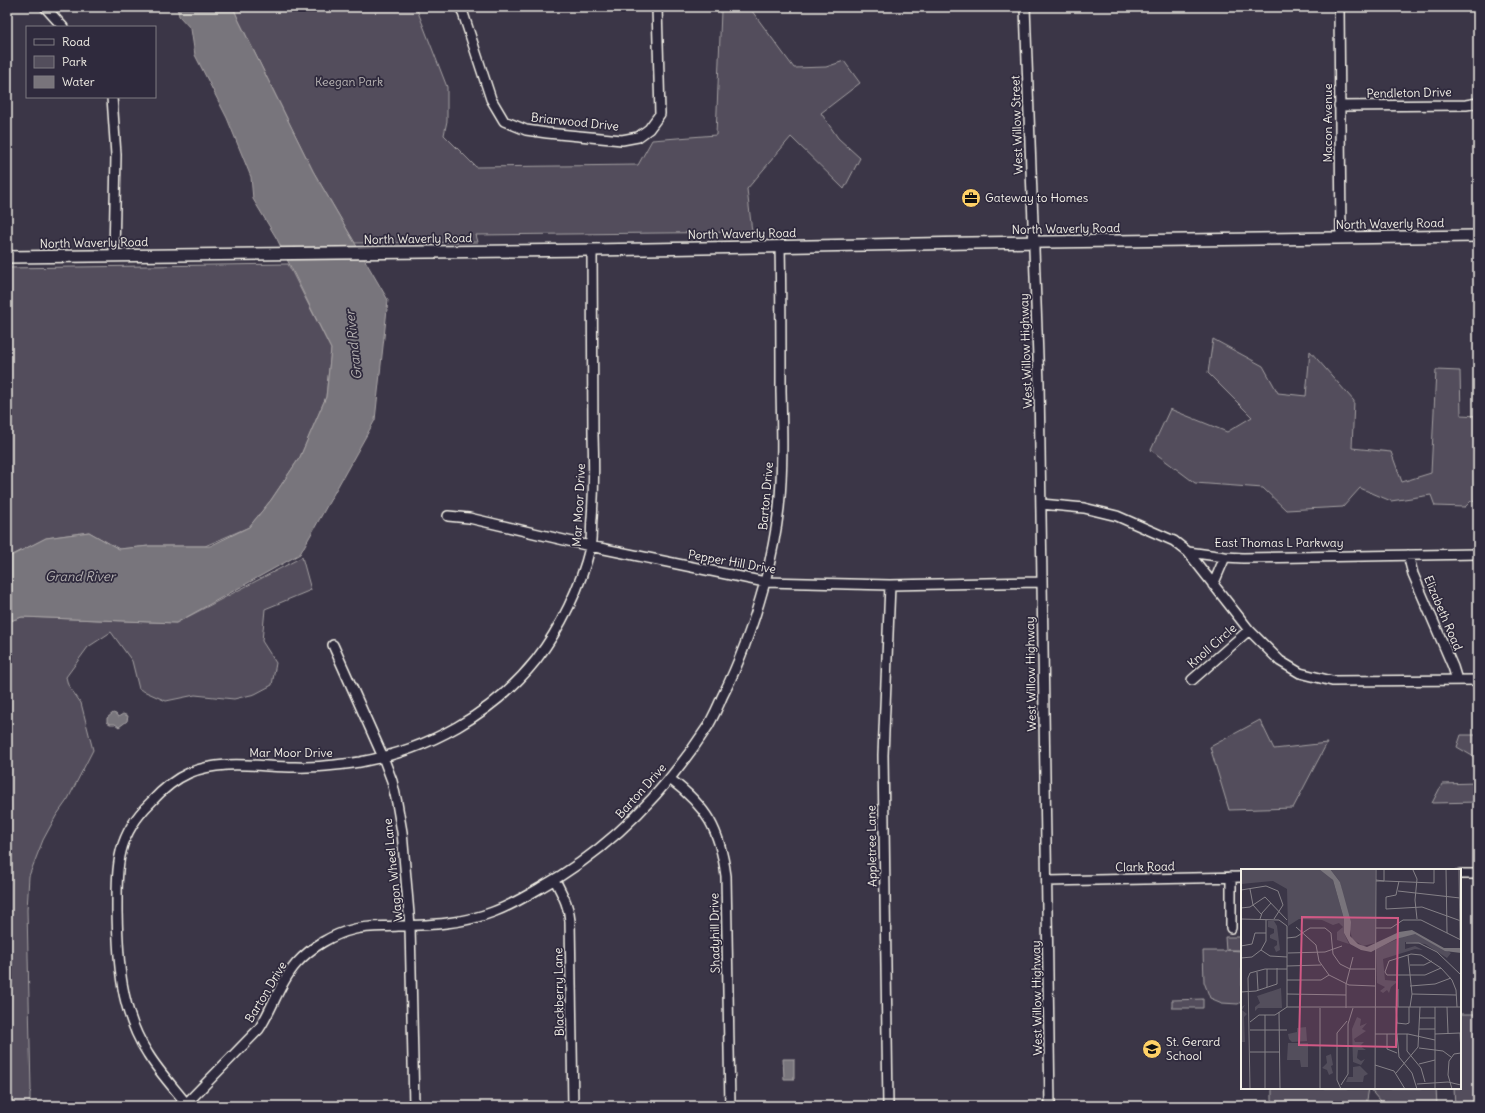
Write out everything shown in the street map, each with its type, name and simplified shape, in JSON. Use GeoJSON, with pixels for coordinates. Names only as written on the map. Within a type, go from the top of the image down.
{"type":"FeatureCollection","features":[{"type":"Feature","properties":{"kind":"main road","name":"North Waverly Road"},"geometry":{"type":"LineString","coordinates":[[7,257],[592,250],[1478,236]]}},
{"type":"Feature","properties":{"kind":"street"},"geometry":{"type":"LineString","coordinates":[[45,7],[62,26]]}},
{"type":"Feature","properties":{"kind":"street","name":"Briarwood Drive"},"geometry":{"type":"LineString","coordinates":[[461,7],[491,100],[504,121],[526,130],[622,140],[638,137],[649,129],[660,114],[658,7]]}},
{"type":"Feature","properties":{"kind":"street","name":"West Willow Street"},"geometry":{"type":"LineString","coordinates":[[1025,7],[1034,242]]}},
{"type":"Feature","properties":{"kind":"street","name":"Macon Avenue"},"geometry":{"type":"LineString","coordinates":[[1339,7],[1341,238]]}},
{"type":"Feature","properties":{"kind":"street"},"geometry":{"type":"LineString","coordinates":[[112,98],[116,155],[114,255]]}},
{"type":"Feature","properties":{"kind":"street","name":"Pendleton Drive"},"geometry":{"type":"LineString","coordinates":[[1340,106],[1466,105],[1478,103]]}},
{"type":"Feature","properties":{"kind":"street","name":"West Willow Highway"},"geometry":{"type":"LineString","coordinates":[[1034,242],[1038,329],[1042,504],[1050,1106]]}},
{"type":"Feature","properties":{"kind":"street","name":"Barton Drive"},"geometry":{"type":"LineString","coordinates":[[186,1105],[259,1029],[267,1017],[283,981],[289,972],[305,955],[320,944],[337,935],[355,929],[371,927],[438,925],[475,918],[512,904],[555,880],[584,861],[617,834],[639,813],[670,779],[709,724],[736,670],[756,618],[772,551],[779,511],[781,482],[780,246]]}},
{"type":"Feature","properties":{"kind":"street","name":"Mar Moor Drive"},"geometry":{"type":"LineString","coordinates":[[186,1105],[147,1054],[134,1027],[124,997],[119,964],[117,878],[120,850],[128,831],[147,806],[163,789],[174,780],[198,769],[227,766],[327,766],[383,757],[422,744],[464,723],[482,712],[512,686],[536,660],[562,620],[574,593],[590,546],[594,497],[592,250]]}},
{"type":"Feature","properties":{"kind":"street","name":"East Thomas L Parkway"},"geometry":{"type":"LineString","coordinates":[[1042,504],[1084,508],[1118,516],[1174,541],[1188,552],[1225,557],[1478,554]]}},
{"type":"Feature","properties":{"kind":"street","name":"Pepper Hill Drive"},"geometry":{"type":"LineString","coordinates":[[448,516],[469,518],[590,546],[764,582],[890,585],[1042,582]]}},
{"type":"Feature","properties":{"kind":"street"},"geometry":{"type":"LineString","coordinates":[[1188,552],[1249,630],[1280,661],[1300,673],[1314,678],[1332,681],[1357,682],[1478,680]]}},
{"type":"Feature","properties":{"kind":"street","name":"Elizabeth Road"},"geometry":{"type":"LineString","coordinates":[[1408,555],[1413,574],[1453,667],[1457,680]]}},
{"type":"Feature","properties":{"kind":"street"},"geometry":{"type":"LineString","coordinates":[[1213,585],[1225,557]]}},
{"type":"Feature","properties":{"kind":"street","name":"Appletree Lane"},"geometry":{"type":"LineString","coordinates":[[888,1106],[883,755],[890,585]]}},
{"type":"Feature","properties":{"kind":"street","name":"Knoll Circle"},"geometry":{"type":"LineString","coordinates":[[1192,680],[1249,630]]}},
{"type":"Feature","properties":{"kind":"street","name":"Wagon Wheel Lane"},"geometry":{"type":"LineString","coordinates":[[334,645],[392,781],[402,832],[410,926],[414,1106]]}},
{"type":"Feature","properties":{"kind":"street","name":"Shadyhill Drive"},"geometry":{"type":"LineString","coordinates":[[670,779],[687,792],[701,807],[711,822],[719,840],[724,857],[726,876],[730,1106]]}},
{"type":"Feature","properties":{"kind":"street"},"geometry":{"type":"LineString","coordinates":[[1461,874],[1478,874]]}},
{"type":"Feature","properties":{"kind":"street"},"geometry":{"type":"LineString","coordinates":[[1231,877],[1231,928]]}},
{"type":"Feature","properties":{"kind":"street","name":"Clark Road"},"geometry":{"type":"LineString","coordinates":[[1048,881],[1241,877]]}},
{"type":"Feature","properties":{"kind":"street","name":"Blackberry Lane"},"geometry":{"type":"LineString","coordinates":[[555,880],[566,900],[569,909],[570,921],[573,1106]]}},
{"type":"Feature","properties":{"kind":"green space","name":"Keegan Park"},"geometry":{"type":"Polygon","coordinates":[[[233,7],[416,7],[447,87],[447,121],[444,135],[476,167],[638,165],[652,140],[716,135],[721,11],[749,7],[794,68],[826,67],[844,61],[860,83],[821,113],[838,138],[860,158],[844,189],[791,137],[747,189],[752,232],[476,235],[478,242],[355,243],[313,171],[233,7]]]}},
{"type":"Feature","properties":{"kind":"green space"},"geometry":{"type":"Polygon","coordinates":[[[288,264],[331,349],[326,397],[300,457],[271,500],[249,527],[205,546],[149,546],[119,549],[89,532],[46,538],[7,558],[7,268],[288,264]]]}},
{"type":"Feature","properties":{"kind":"green space"},"geometry":{"type":"Polygon","coordinates":[[[1213,339],[1263,366],[1278,393],[1306,396],[1310,351],[1354,401],[1352,448],[1391,452],[1402,482],[1431,473],[1436,370],[1460,371],[1461,415],[1478,416],[1478,500],[1471,501],[1465,507],[1435,506],[1431,495],[1391,501],[1360,488],[1343,507],[1286,510],[1263,488],[1195,483],[1151,450],[1170,409],[1227,432],[1252,417],[1208,373],[1213,339]]]}},
{"type":"Feature","properties":{"kind":"green space"},"geometry":{"type":"Polygon","coordinates":[[[302,557],[311,590],[265,609],[262,641],[276,663],[272,685],[255,694],[234,699],[195,695],[166,701],[139,689],[132,661],[111,632],[88,647],[66,677],[68,685],[81,703],[93,750],[68,799],[56,816],[43,840],[29,876],[27,910],[31,1090],[30,1106],[7,1106],[7,622],[22,617],[176,623],[302,557]]]}},
{"type":"Feature","properties":{"kind":"green space"},"geometry":{"type":"Polygon","coordinates":[[[1260,720],[1274,749],[1327,743],[1293,808],[1229,810],[1210,747],[1260,720]]]}},
{"type":"Feature","properties":{"kind":"green space"},"geometry":{"type":"Polygon","coordinates":[[[1461,735],[1478,735],[1478,802],[1432,803],[1442,784],[1476,783],[1474,757],[1457,747],[1461,735]]]}},
{"type":"Feature","properties":{"kind":"green space"},"geometry":{"type":"Polygon","coordinates":[[[1225,937],[1241,937],[1241,950],[1227,950],[1241,951],[1241,1002],[1238,1004],[1222,1003],[1210,998],[1204,982],[1203,951],[1226,951],[1225,937]]]}},
{"type":"Feature","properties":{"kind":"green space"},"geometry":{"type":"Polygon","coordinates":[[[1203,999],[1203,1008],[1172,1008],[1172,1000],[1203,999]]]}},
{"type":"Feature","properties":{"kind":"green space"},"geometry":{"type":"Polygon","coordinates":[[[1461,1014],[1478,1014],[1478,1106],[1455,1106],[1454,1089],[1461,1089],[1461,1014]]]}},
{"type":"Feature","properties":{"kind":"green space"},"geometry":{"type":"Polygon","coordinates":[[[1272,1089],[1369,1089],[1366,1106],[1274,1106],[1272,1089]]]}},
{"type":"Feature","properties":{"kind":"green space"},"geometry":{"type":"Polygon","coordinates":[[[1370,1089],[1436,1089],[1437,1106],[1384,1106],[1370,1089]]]}},
{"type":"Feature","properties":{"kind":"water","name":"Grand River"},"geometry":{"type":"Polygon","coordinates":[[[177,7],[233,7],[313,171],[388,300],[375,420],[300,554],[176,623],[22,617],[7,622],[7,558],[46,538],[89,532],[119,549],[149,546],[210,546],[249,527],[271,500],[300,457],[326,397],[331,349],[277,239],[253,199],[251,177],[227,118],[195,55],[191,29],[179,16],[177,7]]]}},
{"type":"Feature","properties":{"kind":"water"},"geometry":{"type":"Polygon","coordinates":[[[113,713],[118,717],[123,714],[128,716],[127,721],[119,727],[115,724],[110,724],[107,722],[107,718],[113,713]]]}},
{"type":"Feature","properties":{"kind":"water"},"geometry":{"type":"Polygon","coordinates":[[[783,1059],[794,1059],[794,1079],[784,1079],[783,1059]]]}},
{"type":"Feature","properties":{"kind":"place","name":"Gateway to Homes"},"geometry":{"type":"Point","coordinates":[971,198]}},
{"type":"Feature","properties":{"kind":"place","name":"St. Gerard School"},"geometry":{"type":"Point","coordinates":[1152,1049]}}]}
